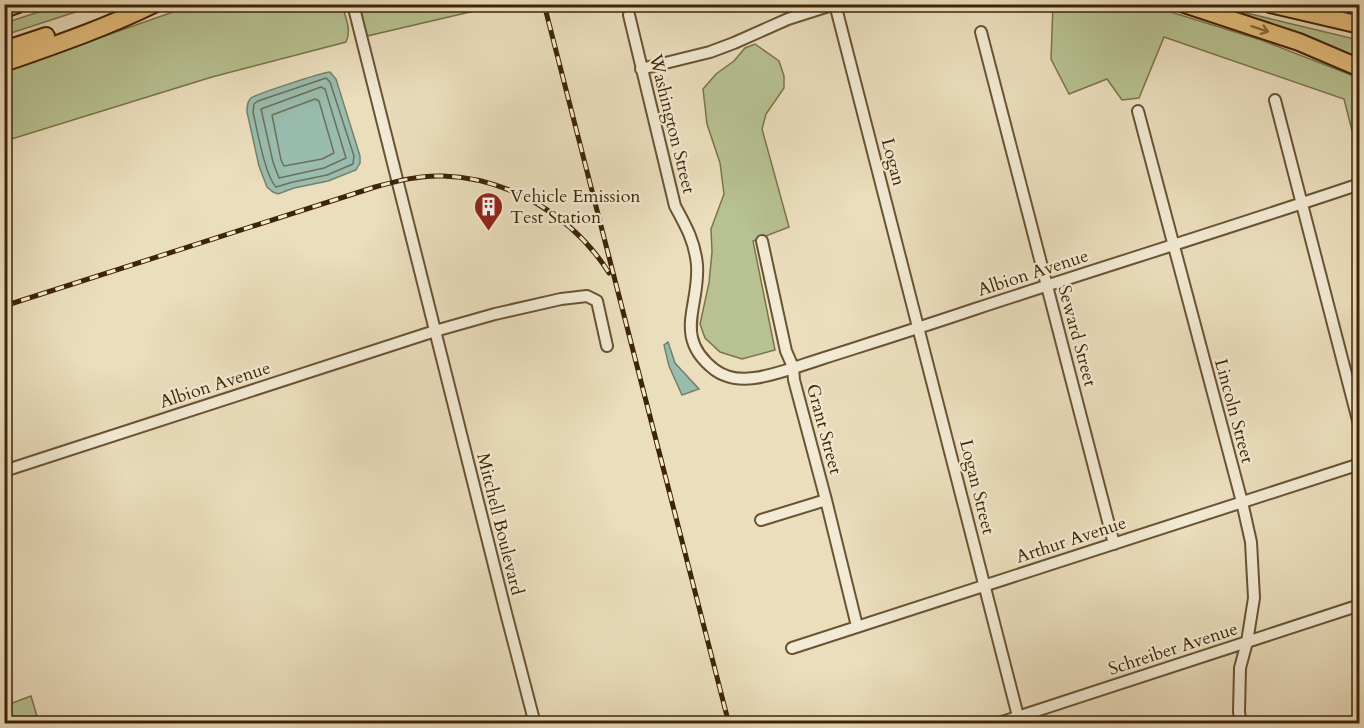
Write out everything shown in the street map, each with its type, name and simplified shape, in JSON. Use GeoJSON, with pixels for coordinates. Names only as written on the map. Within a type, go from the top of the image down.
{"type":"FeatureCollection","features":[{"type":"Feature","properties":{"kind":"highway"},"geometry":{"type":"LineString","coordinates":[[4,9],[18,4]]}},
{"type":"Feature","properties":{"kind":"highway"},"geometry":{"type":"LineString","coordinates":[[4,50],[142,4]]}},
{"type":"Feature","properties":{"kind":"highway"},"geometry":{"type":"LineString","coordinates":[[4,63],[124,19],[154,4]]}},
{"type":"Feature","properties":{"kind":"highway"},"geometry":{"type":"LineString","coordinates":[[1184,4],[1299,42],[1359,68]]}},
{"type":"Feature","properties":{"kind":"highway"},"geometry":{"type":"LineString","coordinates":[[1270,4],[1359,25]]}},
{"type":"Feature","properties":{"kind":"street","name":"Mitchell Boulevard"},"geometry":{"type":"LineString","coordinates":[[353,4],[535,723]]}},
{"type":"Feature","properties":{"kind":"street"},"geometry":{"type":"LineString","coordinates":[[642,69],[710,52],[788,19],[835,4]]}},
{"type":"Feature","properties":{"kind":"street","name":"Logan"},"geometry":{"type":"LineString","coordinates":[[835,4],[920,328]]}},
{"type":"Feature","properties":{"kind":"street","name":"Washington Street"},"geometry":{"type":"LineString","coordinates":[[629,15],[675,206],[690,234],[696,256],[697,269],[690,326],[691,336],[705,362],[716,371]]}},
{"type":"Feature","properties":{"kind":"street","name":"Seward Street"},"geometry":{"type":"LineString","coordinates":[[981,32],[1114,544]]}},
{"type":"Feature","properties":{"kind":"street"},"geometry":{"type":"LineString","coordinates":[[1275,100],[1359,428]]}},
{"type":"Feature","properties":{"kind":"street","name":"Lincoln Street"},"geometry":{"type":"LineString","coordinates":[[1138,111],[1251,542],[1254,598],[1240,668],[1241,723]]}},
{"type":"Feature","properties":{"kind":"street","name":"Albion Avenue"},"geometry":{"type":"LineString","coordinates":[[716,371],[729,377],[747,379],[767,376],[1359,184]]}},
{"type":"Feature","properties":{"kind":"street","name":"Grant Street"},"geometry":{"type":"LineString","coordinates":[[762,241],[786,351],[793,367],[794,380],[857,626]]}},
{"type":"Feature","properties":{"kind":"street"},"geometry":{"type":"LineString","coordinates":[[435,332],[495,314],[561,299],[587,296],[597,301],[607,346]]}},
{"type":"Feature","properties":{"kind":"street","name":"Logan Street"},"geometry":{"type":"LineString","coordinates":[[920,328],[1019,720]]}},
{"type":"Feature","properties":{"kind":"street","name":"Albion Avenue"},"geometry":{"type":"LineString","coordinates":[[4,471],[435,332]]}},
{"type":"Feature","properties":{"kind":"street","name":"Arthur Avenue"},"geometry":{"type":"LineString","coordinates":[[792,648],[1359,464]]}},
{"type":"Feature","properties":{"kind":"street"},"geometry":{"type":"LineString","coordinates":[[761,520],[826,500]]}},
{"type":"Feature","properties":{"kind":"street","name":"Schreiber Avenue"},"geometry":{"type":"LineString","coordinates":[[996,723],[1019,720],[1359,605]]}},
{"type":"Feature","properties":{"kind":"green space"},"geometry":{"type":"Polygon","coordinates":[[[359,4],[500,5],[367,36],[359,4]]]}},
{"type":"Feature","properties":{"kind":"green space"},"geometry":{"type":"Polygon","coordinates":[[[60,5],[97,5],[5,35],[5,23],[60,5]]]}},
{"type":"Feature","properties":{"kind":"green space"},"geometry":{"type":"Polygon","coordinates":[[[193,5],[342,5],[348,37],[346,42],[212,77],[5,141],[4,71],[193,5]]]}},
{"type":"Feature","properties":{"kind":"green space"},"geometry":{"type":"Polygon","coordinates":[[[1053,5],[1148,5],[1261,40],[1359,78],[1359,158],[1344,99],[1164,37],[1139,98],[1122,100],[1107,79],[1069,94],[1051,59],[1053,5]]]}},
{"type":"Feature","properties":{"kind":"green space"},"geometry":{"type":"Polygon","coordinates":[[[1208,5],[1359,40],[1359,60],[1208,5]]]}},
{"type":"Feature","properties":{"kind":"green space"},"geometry":{"type":"Polygon","coordinates":[[[755,44],[779,61],[784,76],[784,88],[766,114],[762,129],[789,227],[753,241],[775,350],[742,359],[720,352],[705,338],[700,324],[709,283],[712,252],[711,229],[724,194],[720,163],[707,124],[703,89],[745,48],[755,44]]]}},
{"type":"Feature","properties":{"kind":"green space"},"geometry":{"type":"Polygon","coordinates":[[[31,696],[39,723],[5,723],[5,698],[7,705],[31,696]]]}},
{"type":"Feature","properties":{"kind":"water"},"geometry":{"type":"Polygon","coordinates":[[[330,72],[336,79],[360,156],[360,163],[356,170],[328,181],[278,194],[273,192],[267,187],[259,166],[247,112],[249,101],[251,98],[303,79],[330,72]]]}},
{"type":"Feature","properties":{"kind":"water"},"geometry":{"type":"Polygon","coordinates":[[[668,342],[675,363],[699,389],[682,395],[669,366],[664,345],[668,342]]]}},
{"type":"Feature","properties":{"kind":"railway"},"geometry":{"type":"LineString","coordinates":[[544,4],[729,724]]}},
{"type":"Feature","properties":{"kind":"railway"},"geometry":{"type":"LineString","coordinates":[[4,306],[375,187],[426,176],[468,178],[492,184],[538,204],[578,234],[609,273]]}},
{"type":"Feature","properties":{"kind":"place","name":"Vehicle Emission Test Station"},"geometry":{"type":"Point","coordinates":[489,232]}}]}
